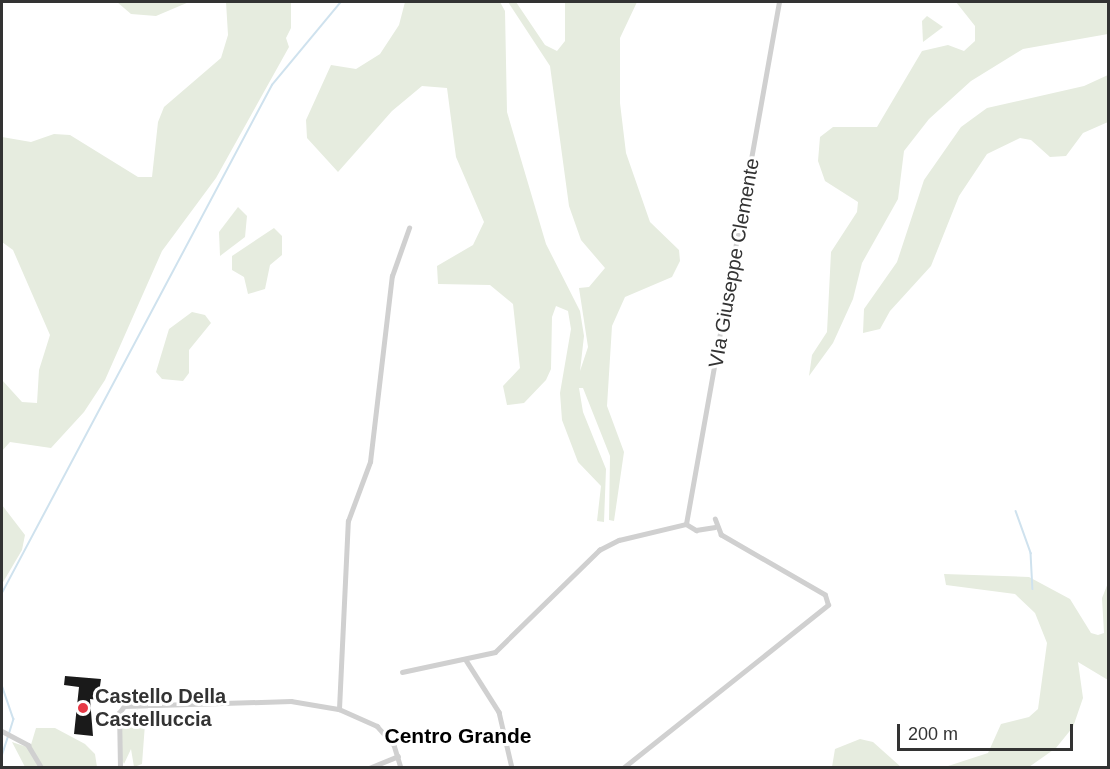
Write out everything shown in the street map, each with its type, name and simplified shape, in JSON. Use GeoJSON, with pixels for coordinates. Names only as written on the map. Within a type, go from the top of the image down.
{"type":"FeatureCollection","features":[{"type":"Feature","properties":{"kind":"street","name":"VIa Giuseppe Clemente"},"geometry":{"type":"LineString","coordinates":[[686,524],[779,2]]}},
{"type":"Feature","properties":{"kind":"street"},"geometry":{"type":"LineString","coordinates":[[339,709],[348,521],[370,462],[392,276],[409,228]]}},
{"type":"Feature","properties":{"kind":"street"},"geometry":{"type":"LineString","coordinates":[[715,519],[715,527]]}},
{"type":"Feature","properties":{"kind":"street"},"geometry":{"type":"LineString","coordinates":[[402,672],[466,660],[505,646],[609,543],[686,524],[696,530],[715,527],[825,595],[828,605],[623,768]]}},
{"type":"Feature","properties":{"kind":"street"},"geometry":{"type":"LineString","coordinates":[[466,660],[499,712],[512,768]]}},
{"type":"Feature","properties":{"kind":"street"},"geometry":{"type":"LineString","coordinates":[[120,768],[119,713],[124,706],[291,701],[339,709],[377,726],[398,756],[401,768]]}},
{"type":"Feature","properties":{"kind":"street"},"geometry":{"type":"LineString","coordinates":[[2,731],[28,745],[42,768]]}},
{"type":"Feature","properties":{"kind":"street"},"geometry":{"type":"LineString","coordinates":[[369,768],[398,756]]}},
{"type":"Feature","properties":{"kind":"shaded area"},"geometry":{"type":"Polygon","coordinates":[[[117,2],[189,2],[156,16],[131,14],[117,2]]]}},
{"type":"Feature","properties":{"kind":"shaded area"},"geometry":{"type":"Polygon","coordinates":[[[226,2],[291,2],[291,28],[286,38],[289,47],[216,178],[162,251],[105,380],[84,412],[51,448],[10,442],[2,451],[2,380],[22,402],[37,403],[39,370],[50,335],[13,250],[2,242],[2,137],[31,142],[54,134],[70,135],[138,177],[152,177],[158,122],[164,107],[221,58],[228,35],[226,2]]]}},
{"type":"Feature","properties":{"kind":"shaded area"},"geometry":{"type":"Polygon","coordinates":[[[405,2],[500,2],[505,11],[507,112],[546,244],[580,311],[584,336],[580,371],[588,347],[579,288],[589,287],[605,268],[581,240],[569,206],[550,66],[508,2],[516,2],[545,45],[557,51],[565,41],[565,2],[637,2],[620,38],[620,103],[626,153],[650,222],[679,250],[680,261],[672,277],[625,297],[612,326],[607,406],[624,452],[614,521],[609,520],[610,456],[583,388],[579,388],[583,412],[606,469],[604,522],[597,521],[601,486],[578,462],[562,420],[560,393],[571,329],[568,311],[556,306],[552,317],[551,369],[546,380],[524,403],[507,405],[503,386],[520,368],[513,304],[490,285],[438,284],[437,266],[473,245],[484,222],[456,157],[447,88],[422,86],[392,111],[338,172],[307,138],[306,120],[331,65],[356,69],[380,54],[399,25],[405,2]]]}},
{"type":"Feature","properties":{"kind":"shaded area"},"geometry":{"type":"Polygon","coordinates":[[[956,2],[1108,2],[1108,34],[1023,49],[971,81],[929,119],[904,151],[898,199],[862,263],[853,299],[833,343],[809,376],[812,355],[827,332],[831,252],[857,212],[858,202],[825,181],[818,161],[820,137],[833,127],[877,127],[922,51],[948,45],[964,51],[975,41],[975,26],[956,2]]]}},
{"type":"Feature","properties":{"kind":"shaded area"},"geometry":{"type":"Polygon","coordinates":[[[927,16],[943,27],[923,42],[922,21],[927,16]]]}},
{"type":"Feature","properties":{"kind":"shaded area"},"geometry":{"type":"Polygon","coordinates":[[[1108,75],[1108,122],[1083,133],[1066,156],[1050,157],[1031,140],[1020,138],[987,154],[959,196],[931,266],[890,311],[880,329],[863,333],[864,309],[897,262],[924,180],[961,127],[987,108],[1084,86],[1108,75]]]}},
{"type":"Feature","properties":{"kind":"shaded area"},"geometry":{"type":"Polygon","coordinates":[[[238,207],[247,216],[245,237],[220,256],[219,232],[238,207]]]}},
{"type":"Feature","properties":{"kind":"shaded area"},"geometry":{"type":"Polygon","coordinates":[[[274,228],[282,236],[282,255],[270,265],[265,289],[248,294],[244,277],[232,270],[232,256],[274,228]]]}},
{"type":"Feature","properties":{"kind":"shaded area"},"geometry":{"type":"Polygon","coordinates":[[[192,312],[205,315],[211,323],[189,350],[189,373],[183,381],[162,379],[156,372],[169,329],[192,312]]]}},
{"type":"Feature","properties":{"kind":"shaded area"},"geometry":{"type":"Polygon","coordinates":[[[2,505],[25,535],[22,550],[2,584],[2,505]]]}},
{"type":"Feature","properties":{"kind":"shaded area"},"geometry":{"type":"Polygon","coordinates":[[[944,574],[1029,577],[1070,599],[1091,633],[1098,635],[1104,633],[1102,598],[1108,583],[1108,680],[1078,662],[1083,698],[1073,727],[1056,748],[1029,767],[945,767],[988,753],[1001,724],[1029,717],[1038,709],[1047,643],[1035,613],[1015,594],[946,585],[944,574]]]}},
{"type":"Feature","properties":{"kind":"shaded area"},"geometry":{"type":"Polygon","coordinates":[[[138,709],[145,724],[142,764],[134,767],[131,749],[124,764],[122,760],[122,715],[138,709]]]}},
{"type":"Feature","properties":{"kind":"shaded area"},"geometry":{"type":"Polygon","coordinates":[[[36,728],[55,728],[85,744],[95,754],[97,767],[25,767],[12,742],[30,748],[36,728]]]}},
{"type":"Feature","properties":{"kind":"shaded area"},"geometry":{"type":"Polygon","coordinates":[[[860,739],[873,742],[901,767],[832,767],[835,749],[860,739]]]}},
{"type":"Feature","properties":{"kind":"building","name":"Castello Della Castelluccia"},"geometry":{"type":"Polygon","coordinates":[[[65,676],[101,679],[98,700],[90,699],[93,736],[74,734],[79,687],[64,685],[65,676]]]}},
{"type":"Feature","properties":{"kind":"waterway"},"geometry":{"type":"LineString","coordinates":[[2,593],[272,85],[341,2]]}},
{"type":"Feature","properties":{"kind":"waterway"},"geometry":{"type":"LineString","coordinates":[[1016,511],[1031,553],[1033,589]]}},
{"type":"Feature","properties":{"kind":"waterway"},"geometry":{"type":"LineString","coordinates":[[2,685],[14,719],[10,732]]}},
{"type":"Feature","properties":{"kind":"waterway"},"geometry":{"type":"LineString","coordinates":[[2,755],[8,736]]}},
{"type":"Feature","properties":{"kind":"place","name":"Castello Della Castelluccia"},"geometry":{"type":"Point","coordinates":[83,708]}},
{"type":"Feature","properties":{"kind":"district","name":"Centro Grande"},"geometry":{"type":"Point","coordinates":[458,736]}}]}
